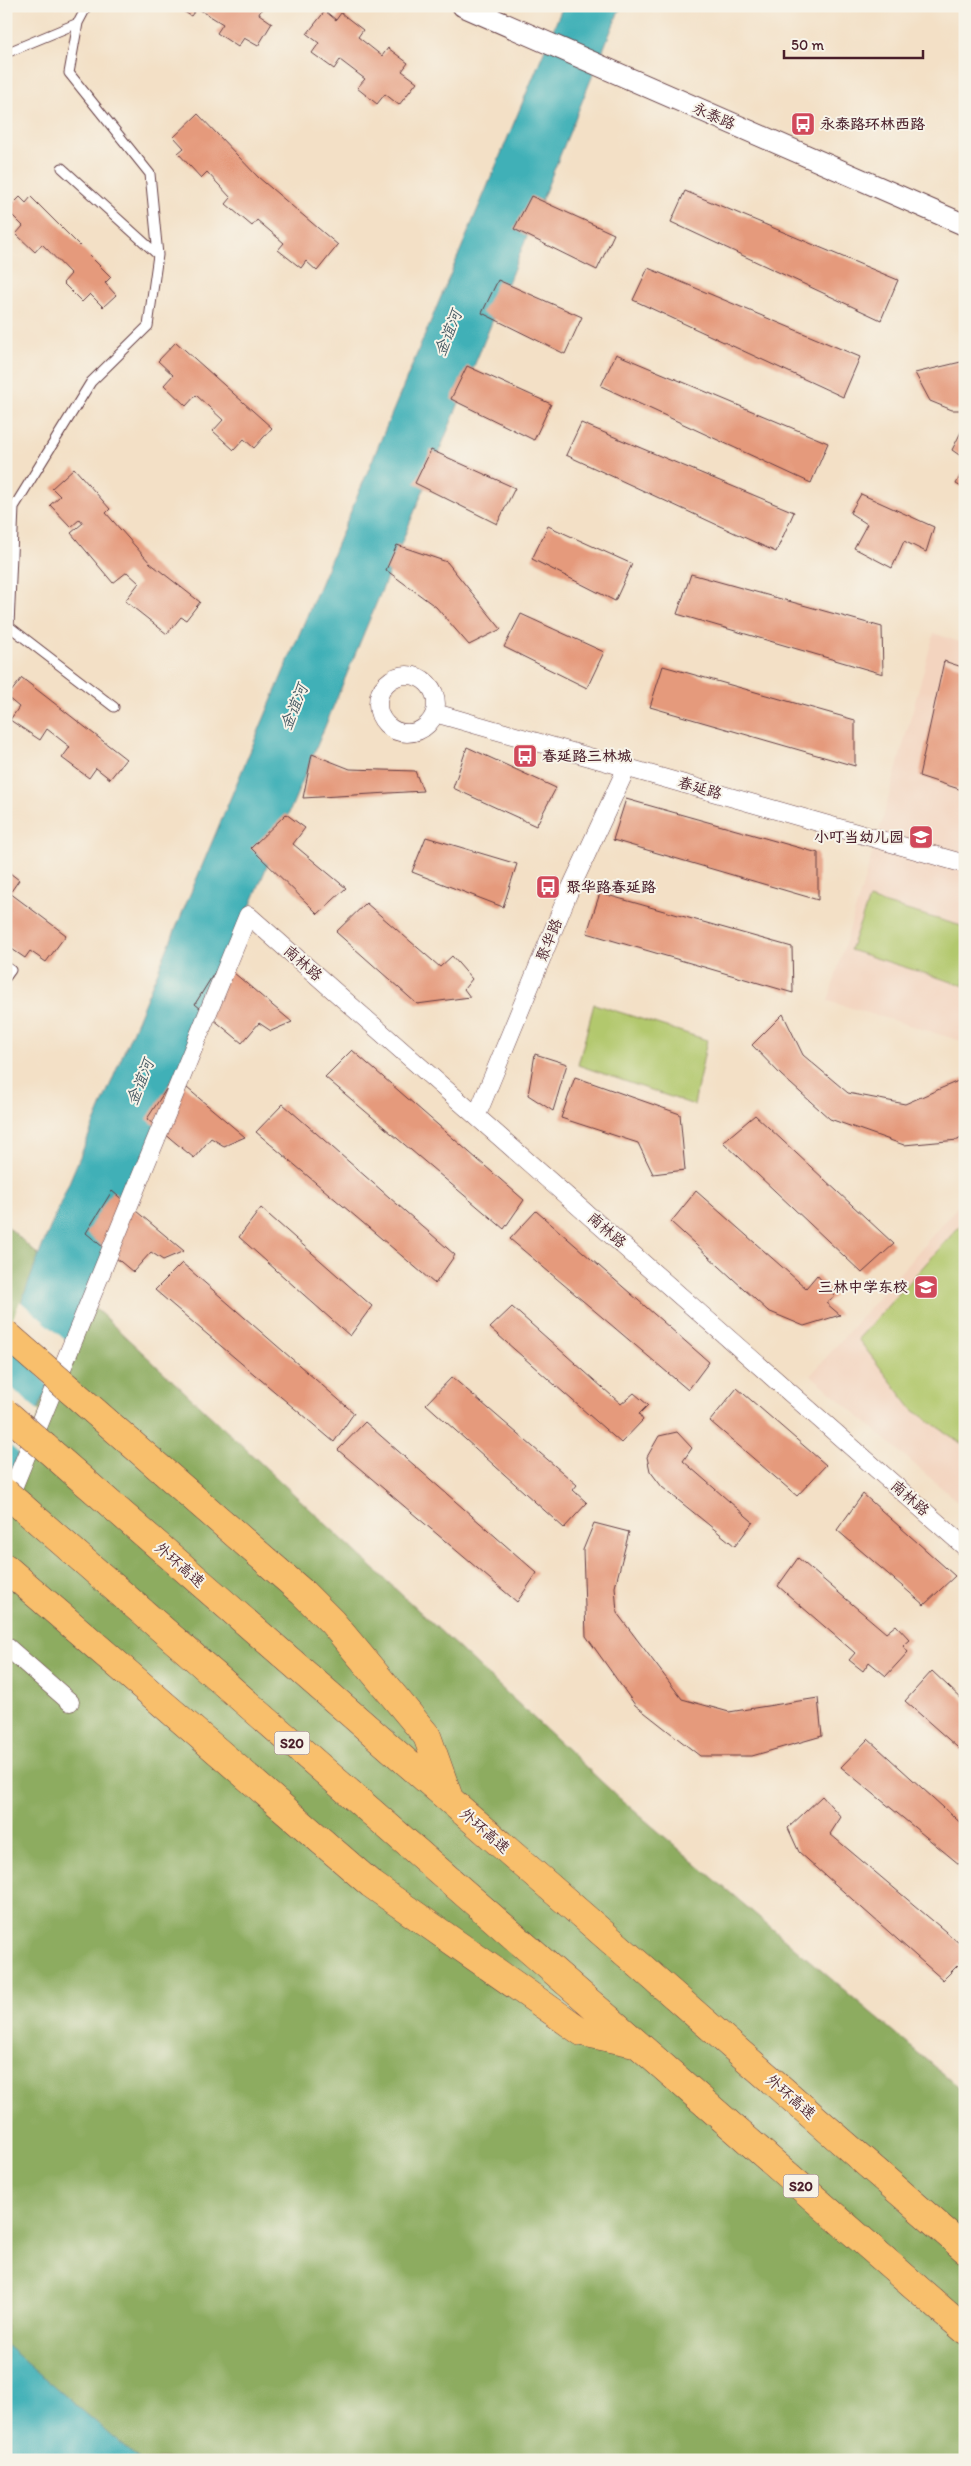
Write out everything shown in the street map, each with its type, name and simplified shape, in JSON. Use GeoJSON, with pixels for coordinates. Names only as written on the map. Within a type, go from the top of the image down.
{"type":"FeatureCollection","features":[{"type":"Feature","properties":{"kind":"highway"},"geometry":{"type":"LineString","coordinates":[[6,1334],[303,1593],[332,1622],[427,1736],[449,1800]]}},
{"type":"Feature","properties":{"kind":"highway","name":"外环高速"},"geometry":{"type":"LineString","coordinates":[[6,1413],[965,2250]]}},
{"type":"Feature","properties":{"kind":"highway","name":"S20"},"geometry":{"type":"LineString","coordinates":[[11,1502],[965,2330]]}},
{"type":"Feature","properties":{"kind":"highway"},"geometry":{"type":"LineString","coordinates":[[6,1568],[338,1857],[386,1895],[582,2032],[636,2043]]}},
{"type":"Feature","properties":{"kind":"street","name":"永泰路"},"geometry":{"type":"LineString","coordinates":[[463,6],[965,225]]}},
{"type":"Feature","properties":{"kind":"street","name":"春延路"},"geometry":{"type":"LineString","coordinates":[[435,713],[965,864]]}},
{"type":"Feature","properties":{"kind":"street","name":"聚华路"},"geometry":{"type":"LineString","coordinates":[[477,1115],[568,894],[627,767]]}},
{"type":"Feature","properties":{"kind":"street","name":"南林路"},"geometry":{"type":"LineString","coordinates":[[11,1502],[248,915],[965,1547]]}},
{"type":"Feature","properties":{"kind":"street"},"geometry":{"type":"LineString","coordinates":[[6,1646],[70,1702]]}},
{"type":"Feature","properties":{"kind":"lane"},"geometry":{"type":"LineString","coordinates":[[6,636],[14,507],[91,382],[148,326],[158,255],[150,174],[70,73],[78,23],[88,6]]}},
{"type":"Feature","properties":{"kind":"lane"},"geometry":{"type":"LineString","coordinates":[[6,53],[78,23]]}},
{"type":"Feature","properties":{"kind":"lane"},"geometry":{"type":"LineString","coordinates":[[62,168],[158,255]]}},
{"type":"Feature","properties":{"kind":"lane"},"geometry":{"type":"LineString","coordinates":[[8,625],[114,707]]}},
{"type":"Feature","properties":{"kind":"lane"},"geometry":{"type":"LineString","coordinates":[[6,966],[10,970],[6,977]]}},
{"type":"Feature","properties":{"kind":"shaded area","name":"小叮当幼儿园"},"geometry":{"type":"Polygon","coordinates":[[[934,633],[965,644],[965,1042],[828,1001],[883,818],[934,633]]]}},
{"type":"Feature","properties":{"kind":"shaded area","name":"三林中学东校"},"geometry":{"type":"Polygon","coordinates":[[[965,1198],[965,1508],[811,1375],[965,1198]]]}},
{"type":"Feature","properties":{"kind":"green space"},"geometry":{"type":"Polygon","coordinates":[[[869,899],[965,927],[965,986],[850,950],[869,899]]]}},
{"type":"Feature","properties":{"kind":"green space"},"geometry":{"type":"Polygon","coordinates":[[[594,1004],[707,1040],[694,1105],[578,1065],[594,1004]]]}},
{"type":"Feature","properties":{"kind":"green space"},"geometry":{"type":"Polygon","coordinates":[[[965,1220],[965,1446],[913,1410],[858,1339],[965,1220]]]}},
{"type":"Feature","properties":{"kind":"green space"},"geometry":{"type":"Polygon","coordinates":[[[6,1225],[618,1797],[965,2093],[965,2460],[6,2460],[6,1225]]]}},
{"type":"Feature","properties":{"kind":"water","name":"金谊河"},"geometry":{"type":"Polygon","coordinates":[[[563,6],[621,6],[423,491],[86,1301],[6,1482],[6,1343],[42,1247],[563,6]]]}},
{"type":"Feature","properties":{"kind":"water"},"geometry":{"type":"Polygon","coordinates":[[[6,2345],[140,2460],[6,2460],[6,2345]]]}},
{"type":"Feature","properties":{"kind":"pier"},"geometry":{"type":"Polygon","coordinates":[[[20,1301],[70,1344],[50,1388],[6,1336],[20,1301]]]}},
{"type":"Feature","properties":{"kind":"pier"},"geometry":{"type":"Polygon","coordinates":[[[6,1383],[40,1412],[21,1455],[6,1442],[6,1383]]]}},
{"type":"Feature","properties":{"kind":"building"},"geometry":{"type":"Polygon","coordinates":[[[175,6],[263,6],[259,14],[272,23],[258,46],[244,38],[238,47],[217,33],[223,24],[197,8],[191,16],[175,6]]]}},
{"type":"Feature","properties":{"kind":"building"},"geometry":{"type":"Polygon","coordinates":[[[325,11],[336,20],[341,13],[363,30],[358,37],[382,56],[388,48],[408,63],[402,71],[417,82],[399,105],[385,94],[377,104],[357,88],[365,79],[340,60],[334,69],[312,53],[319,43],[307,34],[325,11]]]}},
{"type":"Feature","properties":{"kind":"building"},"geometry":{"type":"Polygon","coordinates":[[[198,114],[258,177],[338,245],[317,271],[306,261],[301,268],[278,250],[284,243],[257,220],[252,226],[226,204],[231,198],[207,172],[201,178],[178,153],[184,148],[174,137],[198,114]]]}},
{"type":"Feature","properties":{"kind":"building"},"geometry":{"type":"Polygon","coordinates":[[[685,191],[898,280],[881,320],[671,222],[685,191]]]}},
{"type":"Feature","properties":{"kind":"building"},"geometry":{"type":"Polygon","coordinates":[[[531,196],[614,234],[597,270],[514,229],[531,196]]]}},
{"type":"Feature","properties":{"kind":"building"},"geometry":{"type":"Polygon","coordinates":[[[20,197],[26,203],[31,197],[111,277],[105,283],[116,295],[103,307],[90,294],[82,302],[63,283],[71,274],[42,244],[35,252],[16,234],[23,226],[7,210],[20,197]]]}},
{"type":"Feature","properties":{"kind":"building"},"geometry":{"type":"Polygon","coordinates":[[[648,268],[860,357],[843,397],[633,300],[648,268]]]}},
{"type":"Feature","properties":{"kind":"building"},"geometry":{"type":"Polygon","coordinates":[[[498,280],[582,317],[565,354],[482,313],[498,280]]]}},
{"type":"Feature","properties":{"kind":"building"},"geometry":{"type":"Polygon","coordinates":[[[176,342],[272,428],[254,448],[244,439],[234,450],[213,431],[223,420],[196,395],[186,406],[164,385],[173,375],[158,361],[176,342]]]}},
{"type":"Feature","properties":{"kind":"building"},"geometry":{"type":"Polygon","coordinates":[[[616,354],[828,443],[811,483],[601,386],[616,354]]]}},
{"type":"Feature","properties":{"kind":"building"},"geometry":{"type":"Polygon","coordinates":[[[965,361],[965,410],[952,410],[930,401],[915,373],[965,361]]]}},
{"type":"Feature","properties":{"kind":"building"},"geometry":{"type":"Polygon","coordinates":[[[467,366],[551,404],[534,440],[451,399],[467,366]]]}},
{"type":"Feature","properties":{"kind":"building"},"geometry":{"type":"Polygon","coordinates":[[[581,423],[794,512],[776,552],[566,455],[581,423]]]}},
{"type":"Feature","properties":{"kind":"building"},"geometry":{"type":"Polygon","coordinates":[[[962,430],[965,431],[965,459],[952,450],[962,430]]]}},
{"type":"Feature","properties":{"kind":"building"},"geometry":{"type":"Polygon","coordinates":[[[431,450],[515,488],[497,524],[415,483],[431,450]]]}},
{"type":"Feature","properties":{"kind":"building"},"geometry":{"type":"Polygon","coordinates":[[[965,467],[965,489],[956,484],[965,467]]]}},
{"type":"Feature","properties":{"kind":"building"},"geometry":{"type":"Polygon","coordinates":[[[74,468],[110,509],[106,513],[150,563],[200,602],[186,620],[181,617],[167,634],[125,601],[139,583],[127,572],[113,583],[71,533],[83,523],[80,519],[71,527],[50,505],[60,496],[52,488],[74,468]]]}},
{"type":"Feature","properties":{"kind":"building"},"geometry":{"type":"Polygon","coordinates":[[[861,494],[934,527],[926,552],[904,541],[892,568],[854,548],[867,524],[850,513],[861,494]]]}},
{"type":"Feature","properties":{"kind":"building"},"geometry":{"type":"Polygon","coordinates":[[[548,526],[632,564],[615,601],[532,559],[548,526]]]}},
{"type":"Feature","properties":{"kind":"building"},"geometry":{"type":"Polygon","coordinates":[[[397,545],[447,562],[501,629],[469,645],[436,607],[386,570],[397,545]]]}},
{"type":"Feature","properties":{"kind":"building"},"geometry":{"type":"Polygon","coordinates":[[[691,574],[882,627],[883,674],[677,614],[691,574]]]}},
{"type":"Feature","properties":{"kind":"building"},"geometry":{"type":"Polygon","coordinates":[[[521,614],[604,652],[587,688],[504,647],[521,614]]]}},
{"type":"Feature","properties":{"kind":"building"},"geometry":{"type":"Polygon","coordinates":[[[944,661],[965,668],[965,791],[919,776],[944,661]]]}},
{"type":"Feature","properties":{"kind":"building"},"geometry":{"type":"Polygon","coordinates":[[[663,666],[855,720],[855,766],[650,707],[663,666]]]}},
{"type":"Feature","properties":{"kind":"building"},"geometry":{"type":"Polygon","coordinates":[[[22,678],[126,759],[110,779],[96,768],[89,778],[62,758],[70,747],[47,729],[40,740],[10,720],[19,707],[7,697],[22,678]]]}},
{"type":"Feature","properties":{"kind":"building"},"geometry":{"type":"Polygon","coordinates":[[[467,747],[556,788],[536,826],[453,788],[467,747]]]}},
{"type":"Feature","properties":{"kind":"building"},"geometry":{"type":"Polygon","coordinates":[[[312,754],[350,769],[415,771],[423,791],[303,798],[312,754]]]}},
{"type":"Feature","properties":{"kind":"building"},"geometry":{"type":"Polygon","coordinates":[[[626,799],[818,853],[818,900],[613,840],[626,799]]]}},
{"type":"Feature","properties":{"kind":"building"},"geometry":{"type":"Polygon","coordinates":[[[286,814],[305,828],[293,844],[346,888],[318,914],[251,848],[286,814]]]}},
{"type":"Feature","properties":{"kind":"building"},"geometry":{"type":"Polygon","coordinates":[[[426,837],[517,864],[503,907],[412,872],[426,837]]]}},
{"type":"Feature","properties":{"kind":"building"},"geometry":{"type":"Polygon","coordinates":[[[6,870],[19,880],[10,893],[66,935],[46,962],[30,951],[25,958],[6,945],[6,870]]]}},
{"type":"Feature","properties":{"kind":"building"},"geometry":{"type":"Polygon","coordinates":[[[600,893],[792,947],[793,993],[587,933],[600,893]]]}},
{"type":"Feature","properties":{"kind":"building"},"geometry":{"type":"Polygon","coordinates":[[[366,903],[440,967],[452,956],[472,979],[464,989],[470,997],[417,1004],[336,932],[366,903]]]}},
{"type":"Feature","properties":{"kind":"building"},"geometry":{"type":"Polygon","coordinates":[[[221,962],[292,1022],[271,1031],[259,1023],[242,1043],[195,1004],[221,962]]]}},
{"type":"Feature","properties":{"kind":"building"},"geometry":{"type":"Polygon","coordinates":[[[783,1014],[803,1055],[848,1093],[905,1104],[965,1078],[965,1135],[958,1140],[904,1145],[830,1119],[781,1075],[752,1045],[783,1014]]]}},
{"type":"Feature","properties":{"kind":"building"},"geometry":{"type":"Polygon","coordinates":[[[352,1050],[524,1200],[504,1229],[325,1077],[352,1050]]]}},
{"type":"Feature","properties":{"kind":"building"},"geometry":{"type":"Polygon","coordinates":[[[535,1054],[567,1064],[553,1111],[528,1095],[535,1054]]]}},
{"type":"Feature","properties":{"kind":"building"},"geometry":{"type":"Polygon","coordinates":[[[174,1077],[245,1137],[224,1146],[211,1138],[194,1158],[147,1119],[174,1077]]]}},
{"type":"Feature","properties":{"kind":"building"},"geometry":{"type":"Polygon","coordinates":[[[575,1077],[680,1114],[685,1170],[653,1174],[638,1143],[561,1118],[575,1077]]]}},
{"type":"Feature","properties":{"kind":"building"},"geometry":{"type":"Polygon","coordinates":[[[283,1104],[455,1255],[435,1284],[256,1132],[283,1104]]]}},
{"type":"Feature","properties":{"kind":"building"},"geometry":{"type":"Polygon","coordinates":[[[755,1115],[894,1244],[862,1273],[723,1142],[755,1115]]]}},
{"type":"Feature","properties":{"kind":"building"},"geometry":{"type":"Polygon","coordinates":[[[112,1191],[184,1251],[163,1260],[151,1252],[133,1272],[86,1233],[112,1191]]]}},
{"type":"Feature","properties":{"kind":"building"},"geometry":{"type":"Polygon","coordinates":[[[696,1191],[806,1288],[817,1275],[835,1296],[826,1303],[840,1315],[804,1326],[768,1311],[671,1222],[696,1191]]]}},
{"type":"Feature","properties":{"kind":"building"},"geometry":{"type":"Polygon","coordinates":[[[261,1208],[372,1306],[350,1336],[239,1237],[261,1208]]]}},
{"type":"Feature","properties":{"kind":"building"},"geometry":{"type":"Polygon","coordinates":[[[536,1211],[709,1362],[688,1390],[510,1239],[536,1211]]]}},
{"type":"Feature","properties":{"kind":"building"},"geometry":{"type":"Polygon","coordinates":[[[182,1263],[354,1413],[334,1442],[155,1290],[182,1263]]]}},
{"type":"Feature","properties":{"kind":"building"},"geometry":{"type":"Polygon","coordinates":[[[512,1307],[621,1404],[634,1393],[648,1405],[639,1414],[643,1420],[621,1443],[490,1328],[512,1307]]]}},
{"type":"Feature","properties":{"kind":"building"},"geometry":{"type":"Polygon","coordinates":[[[452,1377],[577,1485],[573,1490],[587,1503],[564,1528],[426,1404],[452,1377]]]}},
{"type":"Feature","properties":{"kind":"building"},"geometry":{"type":"Polygon","coordinates":[[[737,1388],[826,1465],[797,1496],[710,1421],[737,1388]]]}},
{"type":"Feature","properties":{"kind":"building"},"geometry":{"type":"Polygon","coordinates":[[[365,1422],[537,1573],[517,1602],[338,1450],[365,1422]]]}},
{"type":"Feature","properties":{"kind":"building"},"geometry":{"type":"Polygon","coordinates":[[[677,1432],[692,1448],[683,1461],[753,1522],[735,1546],[662,1487],[650,1471],[647,1457],[659,1436],[677,1432]]]}},
{"type":"Feature","properties":{"kind":"building"},"geometry":{"type":"Polygon","coordinates":[[[863,1494],[955,1576],[924,1605],[837,1530],[863,1494]]]}},
{"type":"Feature","properties":{"kind":"building"},"geometry":{"type":"Polygon","coordinates":[[[594,1523],[629,1532],[615,1587],[617,1613],[682,1699],[729,1712],[818,1698],[822,1736],[752,1756],[700,1756],[635,1705],[586,1636],[583,1550],[594,1523]]]}},
{"type":"Feature","properties":{"kind":"building"},"geometry":{"type":"Polygon","coordinates":[[[798,1558],[886,1633],[896,1625],[910,1640],[903,1646],[908,1652],[886,1676],[869,1662],[863,1671],[849,1660],[855,1653],[778,1586],[798,1558]]]}},
{"type":"Feature","properties":{"kind":"building"},"geometry":{"type":"Polygon","coordinates":[[[932,1671],[965,1702],[965,1754],[905,1701],[932,1671]]]}},
{"type":"Feature","properties":{"kind":"building"},"geometry":{"type":"Polygon","coordinates":[[[868,1739],[965,1827],[965,1869],[841,1767],[868,1739]]]}},
{"type":"Feature","properties":{"kind":"building"},"geometry":{"type":"Polygon","coordinates":[[[822,1796],[841,1817],[830,1834],[965,1948],[965,1958],[943,1980],[799,1852],[788,1828],[822,1796]]]}},
{"type":"Feature","properties":{"kind":"place","name":"永泰路环林西路"},"geometry":{"type":"Point","coordinates":[803,124]}},
{"type":"Feature","properties":{"kind":"place","name":"春延路三林城"},"geometry":{"type":"Point","coordinates":[525,756]}},
{"type":"Feature","properties":{"kind":"place","name":"小叮当幼儿园"},"geometry":{"type":"Point","coordinates":[921,837]}},
{"type":"Feature","properties":{"kind":"place","name":"聚华路春延路"},"geometry":{"type":"Point","coordinates":[548,887]}},
{"type":"Feature","properties":{"kind":"place","name":"三林中学东校"},"geometry":{"type":"Point","coordinates":[926,1287]}}]}
